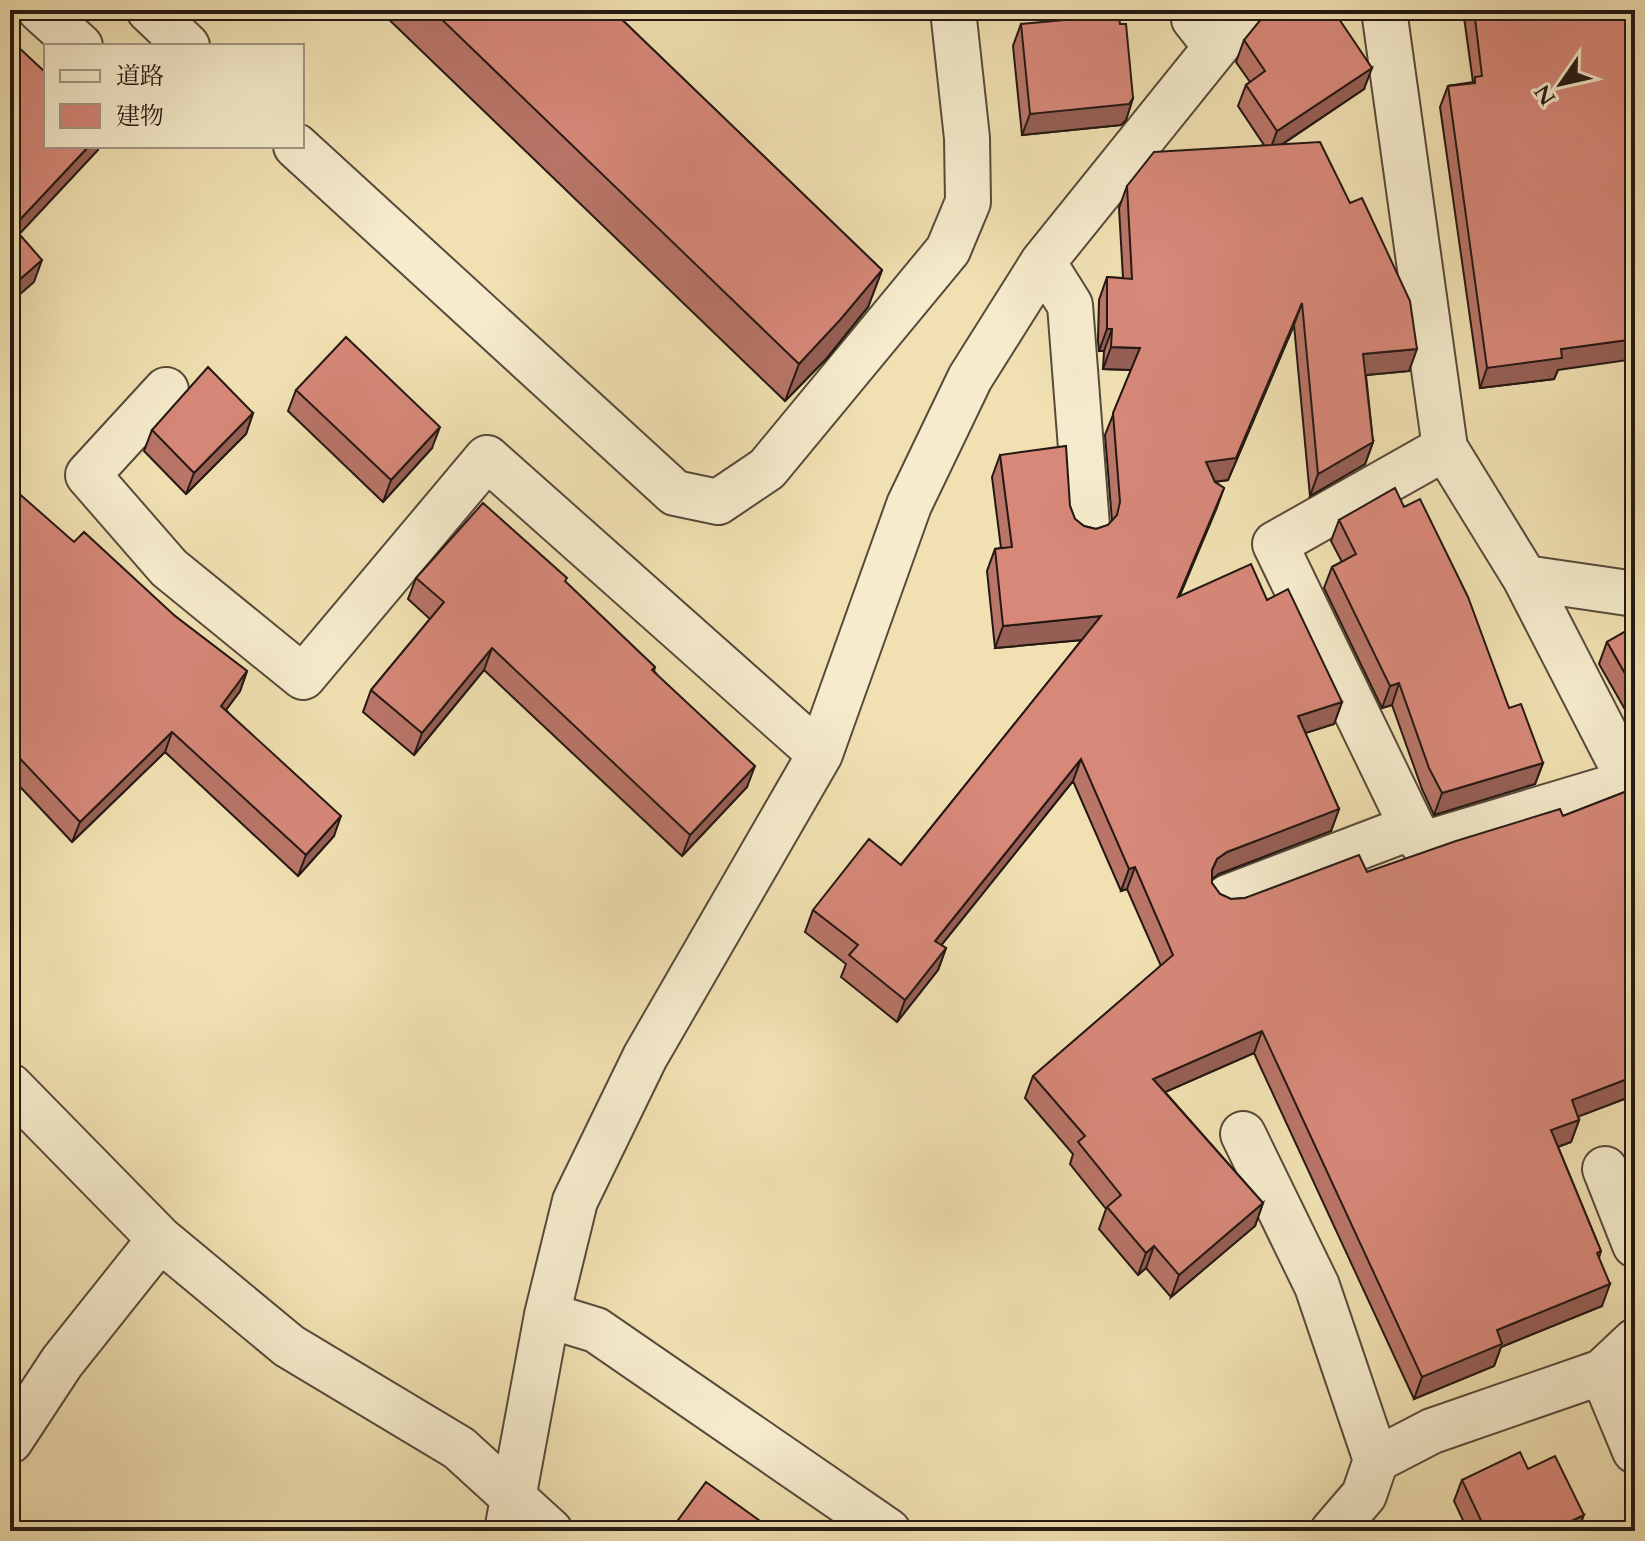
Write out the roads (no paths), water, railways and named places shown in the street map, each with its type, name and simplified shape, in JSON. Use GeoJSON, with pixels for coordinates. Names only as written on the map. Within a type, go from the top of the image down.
{"type":"FeatureCollection","features":[{"type":"Feature","properties":{"kind":"street"},"geometry":{"type":"LineString","coordinates":[[40,10],[78,44]]}},
{"type":"Feature","properties":{"kind":"street"},"geometry":{"type":"LineString","coordinates":[[149,10],[185,44]]}},
{"type":"Feature","properties":{"kind":"street"},"geometry":{"type":"LineString","coordinates":[[298,148],[675,493],[718,502],[767,469],[948,250],[968,202],[967,138],[953,10]]}},
{"type":"Feature","properties":{"kind":"street"},"geometry":{"type":"LineString","coordinates":[[1193,10],[1194,19],[1216,47]]}},
{"type":"Feature","properties":{"kind":"street"},"geometry":{"type":"LineString","coordinates":[[510,1514],[547,1315],[575,1201],[645,1057],[820,754],[909,505],[970,378],[1043,262],[1246,10]]}},
{"type":"Feature","properties":{"kind":"street"},"geometry":{"type":"LineString","coordinates":[[1384,10],[1445,448],[1525,578],[1630,782],[1423,844],[1275,544],[1445,448]]}},
{"type":"Feature","properties":{"kind":"street"},"geometry":{"type":"LineString","coordinates":[[1043,262],[1070,305],[1087,526]]}},
{"type":"Feature","properties":{"kind":"street"},"geometry":{"type":"LineString","coordinates":[[166,390],[88,475],[169,568],[303,677],[487,458],[820,754]]}},
{"type":"Feature","properties":{"kind":"street"},"geometry":{"type":"LineString","coordinates":[[1525,578],[1635,594]]}},
{"type":"Feature","properties":{"kind":"street"},"geometry":{"type":"LineString","coordinates":[[1228,897],[1412,827]]}},
{"type":"Feature","properties":{"kind":"street"},"geometry":{"type":"LineString","coordinates":[[10,1086],[160,1239],[289,1346],[459,1448],[510,1514],[550,1531]]}},
{"type":"Feature","properties":{"kind":"street"},"geometry":{"type":"LineString","coordinates":[[1243,1134],[1317,1286],[1376,1460],[1364,1495],[1333,1531]]}},
{"type":"Feature","properties":{"kind":"street"},"geometry":{"type":"LineString","coordinates":[[1605,1169],[1635,1245]]}},
{"type":"Feature","properties":{"kind":"street"},"geometry":{"type":"LineString","coordinates":[[10,1441],[62,1362],[160,1239]]}},
{"type":"Feature","properties":{"kind":"street"},"geometry":{"type":"LineString","coordinates":[[547,1315],[596,1330],[888,1531]]}},
{"type":"Feature","properties":{"kind":"street"},"geometry":{"type":"LineString","coordinates":[[1376,1460],[1432,1431],[1602,1372],[1635,1341]]}},
{"type":"Feature","properties":{"kind":"street"},"geometry":{"type":"LineString","coordinates":[[1602,1372],[1635,1451]]}}]}
